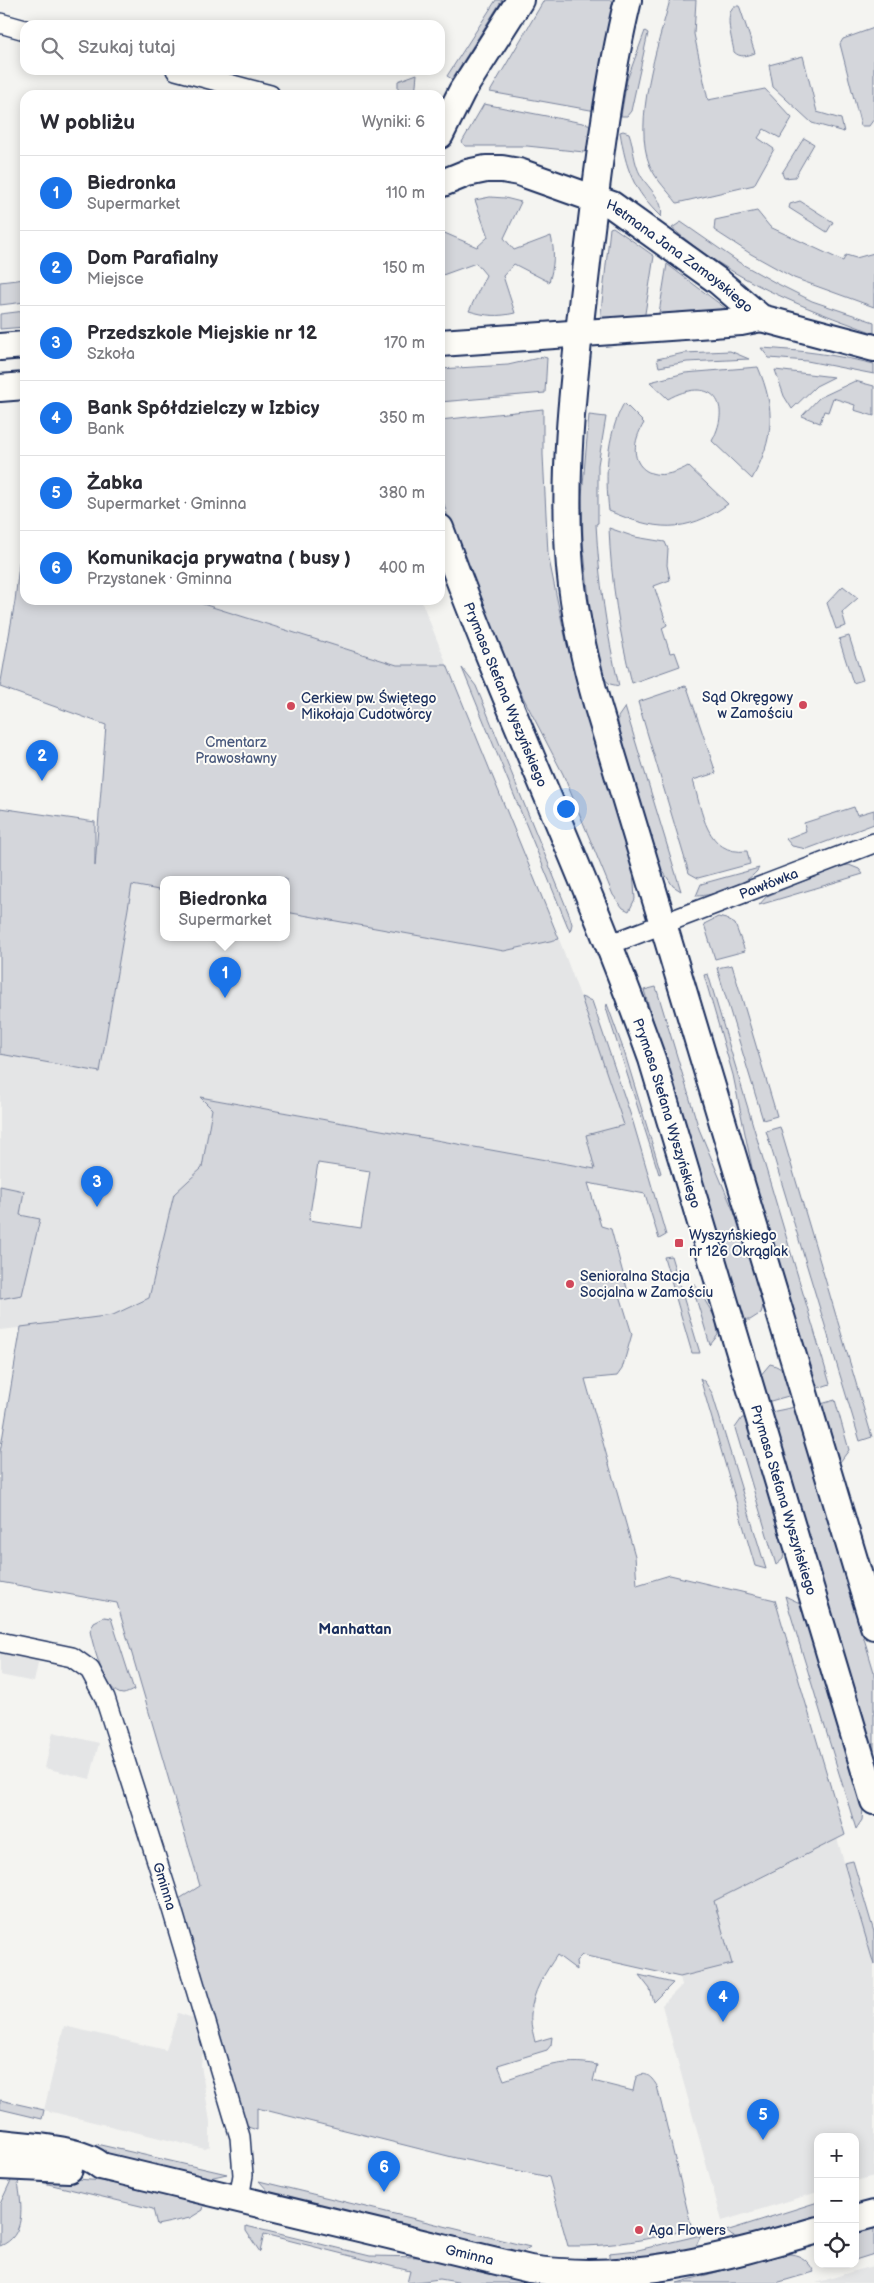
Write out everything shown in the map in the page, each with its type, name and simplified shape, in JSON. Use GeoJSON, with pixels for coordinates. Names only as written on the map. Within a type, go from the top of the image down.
{"type":"FeatureCollection","features":[{"type":"Feature","properties":{"kind":"main road"},"geometry":{"type":"LineString","coordinates":[[445,125],[462,91],[520,0]]}},
{"type":"Feature","properties":{"kind":"main road"},"geometry":{"type":"LineString","coordinates":[[628,0],[616,58],[595,200],[579,333],[568,476],[568,535],[572,585],[586,666],[874,1626]]}},
{"type":"Feature","properties":{"kind":"main road","name":"Hetmana Jana Zamoyskiego"},"geometry":{"type":"LineString","coordinates":[[445,182],[467,173],[486,169],[502,169],[519,172],[612,205],[718,281],[761,318],[874,348]]}},
{"type":"Feature","properties":{"kind":"main road","name":"Hetmana Jana Zamoyskiego"},"geometry":{"type":"LineString","coordinates":[[445,343],[741,322],[761,318]]}},
{"type":"Feature","properties":{"kind":"main road"},"geometry":{"type":"LineString","coordinates":[[0,347],[20,345]]}},
{"type":"Feature","properties":{"kind":"main road"},"geometry":{"type":"LineString","coordinates":[[0,388],[20,386]]}},
{"type":"Feature","properties":{"kind":"main road","name":"Prymasa Stefana Wyszyńskiego"},"geometry":{"type":"LineString","coordinates":[[445,541],[468,603],[628,990],[652,1059],[874,1801]]}},
{"type":"Feature","properties":{"kind":"main road","name":"Gminna"},"geometry":{"type":"LineString","coordinates":[[0,2143],[78,2155],[92,2160],[100,2166],[578,2280],[627,2277],[675,2270],[814,2231]]}},
{"type":"Feature","properties":{"kind":"main road","name":"Gminna"},"geometry":{"type":"LineString","coordinates":[[0,2166],[83,2170],[100,2166]]}},
{"type":"Feature","properties":{"kind":"main road"},"geometry":{"type":"LineString","coordinates":[[859,2218],[874,2214]]}},
{"type":"Feature","properties":{"kind":"street"},"geometry":{"type":"LineString","coordinates":[[0,23],[20,29]]}},
{"type":"Feature","properties":{"kind":"street"},"geometry":{"type":"LineString","coordinates":[[195,75],[251,90]]}},
{"type":"Feature","properties":{"kind":"street","name":"Pawłówka"},"geometry":{"type":"LineString","coordinates":[[608,945],[874,843]]}},
{"type":"Feature","properties":{"kind":"street","name":"Gminna"},"geometry":{"type":"LineString","coordinates":[[0,1642],[72,1657],[90,1670],[105,1698],[166,1889],[240,2137],[243,2175],[239,2199]]}},
{"type":"Feature","properties":{"kind":"shaded area"},"geometry":{"type":"Polygon","coordinates":[[[206,605],[423,605],[447,665],[397,665],[206,605]]]}},
{"type":"Feature","properties":{"kind":"shaded area"},"geometry":{"type":"Polygon","coordinates":[[[132,885],[160,890],[160,941],[290,941],[290,912],[504,951],[559,939],[625,1125],[596,1169],[201,1097],[212,1109],[202,1169],[174,1194],[149,1298],[113,1315],[65,1323],[0,1330],[0,1054],[100,1072],[132,885]]]}},
{"type":"Feature","properties":{"kind":"shaded area"},"geometry":{"type":"Polygon","coordinates":[[[0,1651],[39,1659],[34,1682],[0,1675],[0,1651]]]}},
{"type":"Feature","properties":{"kind":"shaded area"},"geometry":{"type":"Polygon","coordinates":[[[53,1732],[99,1743],[90,1779],[45,1768],[53,1732]]]}},
{"type":"Feature","properties":{"kind":"shaded area"},"geometry":{"type":"Polygon","coordinates":[[[837,1838],[874,1965],[874,2176],[859,2180],[859,2133],[814,2133],[814,2193],[722,2221],[662,2005],[682,1985],[680,1977],[732,1964],[713,1901],[837,1838]]]}},
{"type":"Feature","properties":{"kind":"shaded area"},"geometry":{"type":"Polygon","coordinates":[[[178,2013],[196,2019],[204,2046],[201,2065],[210,2122],[210,2147],[205,2149],[44,2110],[64,2026],[166,2050],[178,2013]]]}},
{"type":"Feature","properties":{"kind":"shaded area"},"geometry":{"type":"Polygon","coordinates":[[[874,2266],[874,2283],[816,2283],[851,2272],[874,2266]]]}},
{"type":"Feature","properties":{"kind":"green space"},"geometry":{"type":"Polygon","coordinates":[[[496,0],[502,0],[452,79],[447,76],[496,0]]]}},
{"type":"Feature","properties":{"kind":"green space"},"geometry":{"type":"Polygon","coordinates":[[[544,0],[616,0],[596,111],[490,92],[544,0]]]}},
{"type":"Feature","properties":{"kind":"green space"},"geometry":{"type":"Polygon","coordinates":[[[670,0],[696,0],[694,34],[708,100],[765,89],[792,118],[780,138],[764,129],[758,138],[774,149],[754,185],[677,203],[659,181],[650,166],[645,148],[645,106],[654,61],[670,0]]]}},
{"type":"Feature","properties":{"kind":"green space"},"geometry":{"type":"Polygon","coordinates":[[[734,6],[739,6],[740,8],[755,53],[744,56],[734,52],[729,21],[731,10],[734,6]]]}},
{"type":"Feature","properties":{"kind":"green space"},"geometry":{"type":"Polygon","coordinates":[[[874,28],[874,119],[869,126],[861,126],[840,44],[843,39],[874,28]]]}},
{"type":"Feature","properties":{"kind":"green space"},"geometry":{"type":"Polygon","coordinates":[[[645,31],[648,33],[631,111],[627,116],[621,116],[627,80],[645,31]]]}},
{"type":"Feature","properties":{"kind":"green space"},"geometry":{"type":"Polygon","coordinates":[[[803,56],[817,112],[841,119],[844,132],[812,123],[773,87],[769,65],[803,56]]]}},
{"type":"Feature","properties":{"kind":"green space"},"geometry":{"type":"Polygon","coordinates":[[[417,75],[415,90],[398,90],[398,81],[417,75]]]}},
{"type":"Feature","properties":{"kind":"green space"},"geometry":{"type":"Polygon","coordinates":[[[484,104],[593,125],[589,150],[584,152],[527,146],[465,146],[462,142],[484,104]]]}},
{"type":"Feature","properties":{"kind":"green space"},"geometry":{"type":"Polygon","coordinates":[[[620,132],[629,133],[638,171],[659,200],[662,211],[661,217],[644,198],[632,178],[622,145],[620,132]]]}},
{"type":"Feature","properties":{"kind":"green space"},"geometry":{"type":"Polygon","coordinates":[[[804,138],[814,144],[795,177],[784,178],[782,173],[804,138]]]}},
{"type":"Feature","properties":{"kind":"green space"},"geometry":{"type":"Polygon","coordinates":[[[490,197],[521,202],[504,238],[514,250],[551,236],[553,265],[549,282],[514,264],[503,276],[515,313],[487,315],[469,311],[486,275],[476,263],[445,274],[445,233],[477,247],[488,237],[475,200],[490,197]]]}},
{"type":"Feature","properties":{"kind":"green space"},"geometry":{"type":"Polygon","coordinates":[[[800,201],[833,222],[827,232],[789,208],[790,204],[800,201]]]}},
{"type":"Feature","properties":{"kind":"green space"},"geometry":{"type":"Polygon","coordinates":[[[757,211],[770,227],[843,261],[846,255],[856,258],[874,253],[874,307],[794,278],[751,254],[714,230],[715,220],[757,211]]]}},
{"type":"Feature","properties":{"kind":"green space"},"geometry":{"type":"Polygon","coordinates":[[[681,222],[740,263],[776,283],[812,301],[874,322],[874,333],[794,302],[718,263],[672,228],[681,222]]]}},
{"type":"Feature","properties":{"kind":"green space"},"geometry":{"type":"Polygon","coordinates":[[[613,227],[654,256],[644,320],[600,321],[610,228],[613,227]]]}},
{"type":"Feature","properties":{"kind":"green space"},"geometry":{"type":"Polygon","coordinates":[[[667,264],[733,314],[658,319],[667,264]]]}},
{"type":"Feature","properties":{"kind":"green space"},"geometry":{"type":"Polygon","coordinates":[[[20,280],[20,303],[0,305],[0,282],[20,280]]]}},
{"type":"Feature","properties":{"kind":"green space"},"geometry":{"type":"Polygon","coordinates":[[[20,312],[20,327],[0,329],[0,314],[20,312]]]}},
{"type":"Feature","properties":{"kind":"green space"},"geometry":{"type":"Polygon","coordinates":[[[761,348],[818,353],[874,364],[874,374],[807,361],[769,358],[761,348]]]}},
{"type":"Feature","properties":{"kind":"green space"},"geometry":{"type":"Polygon","coordinates":[[[730,351],[749,359],[687,362],[659,367],[657,359],[684,353],[730,351]]]}},
{"type":"Feature","properties":{"kind":"green space"},"geometry":{"type":"Polygon","coordinates":[[[543,357],[547,358],[545,393],[445,402],[445,369],[508,365],[543,357]]]}},
{"type":"Feature","properties":{"kind":"green space"},"geometry":{"type":"Polygon","coordinates":[[[758,367],[768,397],[770,424],[765,450],[752,479],[712,441],[720,414],[719,404],[714,396],[706,391],[695,390],[668,399],[650,382],[685,373],[758,367]]]}},
{"type":"Feature","properties":{"kind":"green space"},"geometry":{"type":"Polygon","coordinates":[[[775,370],[834,377],[816,386],[792,409],[784,396],[775,370]]]}},
{"type":"Feature","properties":{"kind":"green space"},"geometry":{"type":"Polygon","coordinates":[[[855,381],[874,386],[874,416],[854,410],[855,405],[833,398],[828,412],[824,411],[820,423],[802,416],[819,398],[855,381]]]}},
{"type":"Feature","properties":{"kind":"green space"},"geometry":{"type":"Polygon","coordinates":[[[624,403],[644,423],[637,437],[635,449],[637,460],[642,468],[651,473],[661,474],[674,472],[688,466],[728,504],[698,521],[669,526],[641,522],[609,511],[607,484],[608,456],[610,442],[624,403]]]}},
{"type":"Feature","properties":{"kind":"green space"},"geometry":{"type":"Polygon","coordinates":[[[543,409],[543,455],[548,554],[567,645],[633,868],[635,899],[629,911],[623,908],[613,895],[563,774],[510,672],[451,526],[445,507],[445,419],[543,409]]]}},
{"type":"Feature","properties":{"kind":"green space"},"geometry":{"type":"Polygon","coordinates":[[[589,415],[606,417],[598,465],[598,523],[596,524],[604,605],[619,686],[610,684],[603,678],[591,618],[583,542],[582,496],[589,415]]]}},
{"type":"Feature","properties":{"kind":"green space"},"geometry":{"type":"Polygon","coordinates":[[[609,528],[635,537],[665,542],[668,549],[667,565],[670,580],[654,586],[667,625],[662,628],[670,653],[675,652],[680,666],[632,683],[616,606],[609,528]]]}},
{"type":"Feature","properties":{"kind":"green space","name":"Cmentarz Prawosławny"},"geometry":{"type":"Polygon","coordinates":[[[20,556],[20,605],[206,605],[397,665],[447,665],[559,939],[504,951],[290,913],[290,876],[160,876],[160,890],[132,885],[100,1072],[0,1054],[0,808],[95,822],[95,866],[106,725],[0,687],[15,601],[20,556]]]}},
{"type":"Feature","properties":{"kind":"green space"},"geometry":{"type":"Polygon","coordinates":[[[843,586],[858,598],[842,612],[846,626],[836,629],[827,603],[843,586]]]}},
{"type":"Feature","properties":{"kind":"green space"},"geometry":{"type":"Polygon","coordinates":[[[849,636],[863,680],[853,683],[839,639],[849,636]]]}},
{"type":"Feature","properties":{"kind":"green space"},"geometry":{"type":"Polygon","coordinates":[[[462,668],[476,686],[569,914],[572,924],[570,932],[462,668]]]}},
{"type":"Feature","properties":{"kind":"green space"},"geometry":{"type":"Polygon","coordinates":[[[685,686],[687,687],[716,773],[693,780],[703,817],[714,839],[733,851],[747,851],[750,864],[698,878],[689,873],[638,702],[685,686]]]}},
{"type":"Feature","properties":{"kind":"green space"},"geometry":{"type":"Polygon","coordinates":[[[625,707],[681,891],[673,886],[660,867],[618,731],[618,717],[625,707]]]}},
{"type":"Feature","properties":{"kind":"green space"},"geometry":{"type":"Polygon","coordinates":[[[854,807],[857,815],[874,810],[874,824],[807,849],[792,846],[786,839],[806,831],[804,823],[854,807]]]}},
{"type":"Feature","properties":{"kind":"green space"},"geometry":{"type":"Polygon","coordinates":[[[849,865],[859,869],[863,874],[759,905],[767,896],[841,866],[849,865]]]}},
{"type":"Feature","properties":{"kind":"green space"},"geometry":{"type":"Polygon","coordinates":[[[759,868],[748,879],[731,888],[712,894],[696,896],[701,884],[759,868]]]}},
{"type":"Feature","properties":{"kind":"green space"},"geometry":{"type":"Polygon","coordinates":[[[718,917],[735,924],[745,951],[715,959],[704,924],[718,917]]]}},
{"type":"Feature","properties":{"kind":"green space"},"geometry":{"type":"Polygon","coordinates":[[[732,965],[777,1116],[763,1120],[717,968],[732,965]]]}},
{"type":"Feature","properties":{"kind":"green space"},"geometry":{"type":"Polygon","coordinates":[[[708,974],[830,1384],[815,1389],[757,1192],[733,1075],[704,975],[708,974]]]}},
{"type":"Feature","properties":{"kind":"green space"},"geometry":{"type":"Polygon","coordinates":[[[656,987],[699,1129],[742,1231],[763,1306],[761,1313],[750,1320],[745,1320],[742,1316],[644,990],[656,987]]]}},
{"type":"Feature","properties":{"kind":"green space"},"geometry":{"type":"Polygon","coordinates":[[[581,997],[592,1001],[633,1122],[666,1235],[659,1239],[645,1194],[588,1183],[601,1226],[611,1229],[628,1292],[619,1292],[632,1334],[622,1369],[617,1376],[585,1379],[635,1556],[637,1585],[670,1575],[775,1600],[845,1835],[714,1901],[732,1964],[680,1977],[582,1955],[576,1961],[577,1970],[557,1955],[537,1990],[531,2014],[535,2042],[552,2037],[551,2045],[547,2050],[498,2065],[504,2080],[549,2066],[572,2063],[597,2065],[593,2081],[633,2091],[636,2077],[643,2074],[651,2078],[657,2086],[692,2229],[616,2244],[568,2246],[549,2177],[456,2158],[257,2108],[257,2130],[248,2127],[244,2122],[179,1906],[179,1899],[200,1886],[117,1603],[0,1582],[0,1452],[21,1327],[113,1315],[149,1298],[174,1194],[202,1168],[212,1109],[200,1097],[595,1169],[586,1135],[624,1125],[581,997]],[[318,1163],[309,1220],[361,1228],[370,1171],[318,1163]]]}},
{"type":"Feature","properties":{"kind":"green space"},"geometry":{"type":"Polygon","coordinates":[[[607,1004],[624,1051],[661,1173],[659,1174],[606,1008],[607,1004]]]}},
{"type":"Feature","properties":{"kind":"green space"},"geometry":{"type":"Polygon","coordinates":[[[780,1127],[872,1437],[860,1441],[766,1131],[780,1127]]]}},
{"type":"Feature","properties":{"kind":"green space"},"geometry":{"type":"Polygon","coordinates":[[[0,1186],[24,1191],[20,1215],[40,1219],[22,1295],[0,1299],[0,1186]]]}},
{"type":"Feature","properties":{"kind":"green space"},"geometry":{"type":"Polygon","coordinates":[[[671,1256],[700,1353],[692,1353],[664,1257],[671,1256]]]}},
{"type":"Feature","properties":{"kind":"green space"},"geometry":{"type":"Polygon","coordinates":[[[695,1284],[716,1319],[718,1335],[710,1345],[692,1285],[695,1284]]]}},
{"type":"Feature","properties":{"kind":"green space"},"geometry":{"type":"Polygon","coordinates":[[[770,1364],[780,1368],[786,1375],[792,1395],[767,1402],[759,1377],[770,1364]]]}},
{"type":"Feature","properties":{"kind":"green space"},"geometry":{"type":"Polygon","coordinates":[[[700,1378],[712,1393],[766,1569],[755,1566],[700,1378]]]}},
{"type":"Feature","properties":{"kind":"green space"},"geometry":{"type":"Polygon","coordinates":[[[835,1400],[849,1450],[840,1462],[837,1459],[821,1404],[835,1400]]]}},
{"type":"Feature","properties":{"kind":"green space"},"geometry":{"type":"Polygon","coordinates":[[[795,1407],[874,1672],[874,1760],[771,1412],[795,1407]]]}},
{"type":"Feature","properties":{"kind":"green space"},"geometry":{"type":"Polygon","coordinates":[[[742,1418],[746,1418],[785,1548],[783,1559],[776,1565],[735,1428],[742,1418]]]}},
{"type":"Feature","properties":{"kind":"green space"},"geometry":{"type":"Polygon","coordinates":[[[785,1596],[802,1604],[863,1808],[862,1820],[856,1829],[785,1596]]]}},
{"type":"Feature","properties":{"kind":"green space"},"geometry":{"type":"Polygon","coordinates":[[[104,1617],[111,1618],[134,1690],[126,1694],[117,1692],[105,1678],[94,1647],[90,1631],[94,1622],[104,1617]]]}},
{"type":"Feature","properties":{"kind":"green space"},"geometry":{"type":"Polygon","coordinates":[[[853,1861],[874,1932],[874,1965],[844,1863],[853,1861]]]}},
{"type":"Feature","properties":{"kind":"green space"},"geometry":{"type":"Polygon","coordinates":[[[639,1975],[673,1983],[654,2002],[650,1989],[639,1975]]]}},
{"type":"Feature","properties":{"kind":"green space"},"geometry":{"type":"Polygon","coordinates":[[[0,2100],[44,2110],[42,2119],[0,2109],[0,2100]]]}},
{"type":"Feature","properties":{"kind":"green space"},"geometry":{"type":"Polygon","coordinates":[[[96,2144],[227,2174],[209,2178],[95,2152],[96,2144]]]}},
{"type":"Feature","properties":{"kind":"green space"},"geometry":{"type":"Polygon","coordinates":[[[14,2174],[103,2181],[204,2204],[203,2210],[190,2218],[157,2225],[153,2209],[23,2178],[18,2183],[21,2210],[18,2228],[8,2241],[0,2246],[0,2204],[14,2174]]]}},
{"type":"Feature","properties":{"kind":"green space"},"geometry":{"type":"Polygon","coordinates":[[[259,2181],[530,2247],[522,2252],[513,2252],[269,2192],[259,2181]]]}},
{"type":"Feature","properties":{"kind":"green space"},"geometry":{"type":"Polygon","coordinates":[[[814,2203],[814,2217],[740,2238],[732,2236],[726,2231],[814,2203]]]}},
{"type":"Feature","properties":{"kind":"green space"},"geometry":{"type":"Polygon","coordinates":[[[246,2226],[370,2256],[423,2257],[535,2283],[463,2283],[440,2279],[407,2283],[410,2271],[264,2234],[260,2252],[246,2231],[246,2226]]]}},
{"type":"Feature","properties":{"kind":"green space"},"geometry":{"type":"Polygon","coordinates":[[[874,2228],[874,2254],[859,2259],[859,2232],[874,2228]]]}},
{"type":"Feature","properties":{"kind":"green space"},"geometry":{"type":"Polygon","coordinates":[[[701,2235],[696,2246],[688,2252],[609,2263],[609,2253],[638,2250],[701,2235]]]}},
{"type":"Feature","properties":{"kind":"green space"},"geometry":{"type":"Polygon","coordinates":[[[790,2254],[805,2260],[814,2272],[776,2283],[677,2283],[760,2260],[790,2254]]]}},
{"type":"Feature","properties":{"kind":"place","name":"Sąd Okręgowy w Zamościu"},"geometry":{"type":"Point","coordinates":[803,705]}},
{"type":"Feature","properties":{"kind":"place","name":"Cerkiew pw. Świętego Mikołaja Cudotwórcy"},"geometry":{"type":"Point","coordinates":[291,706]}},
{"type":"Feature","properties":{"kind":"place","name":"Dom Parafialny"},"geometry":{"type":"Point","coordinates":[42,781]}},
{"type":"Feature","properties":{"kind":"place","name":"Biedronka"},"geometry":{"type":"Point","coordinates":[225,998]}},
{"type":"Feature","properties":{"kind":"place","name":"Przedszkole Miejskie nr 12"},"geometry":{"type":"Point","coordinates":[97,1207]}},
{"type":"Feature","properties":{"kind":"place","name":"Wyszyńskiego nr 126 Okrąglak"},"geometry":{"type":"Point","coordinates":[679,1243]}},
{"type":"Feature","properties":{"kind":"place","name":"Senioralna Stacja Socjalna w Zamościu"},"geometry":{"type":"Point","coordinates":[570,1284]}},
{"type":"Feature","properties":{"kind":"place","name":"Bank Spółdzielczy w Izbicy"},"geometry":{"type":"Point","coordinates":[723,2022]}},
{"type":"Feature","properties":{"kind":"place","name":"Żabka"},"geometry":{"type":"Point","coordinates":[763,2140]}},
{"type":"Feature","properties":{"kind":"place","name":"Komunikacja prywatna ( busy )"},"geometry":{"type":"Point","coordinates":[384,2192]}},
{"type":"Feature","properties":{"kind":"place","name":"Aga Flowers"},"geometry":{"type":"Point","coordinates":[639,2230]}},
{"type":"Feature","properties":{"kind":"district","name":"Manhattan"},"geometry":{"type":"Point","coordinates":[355,1629]}}]}
